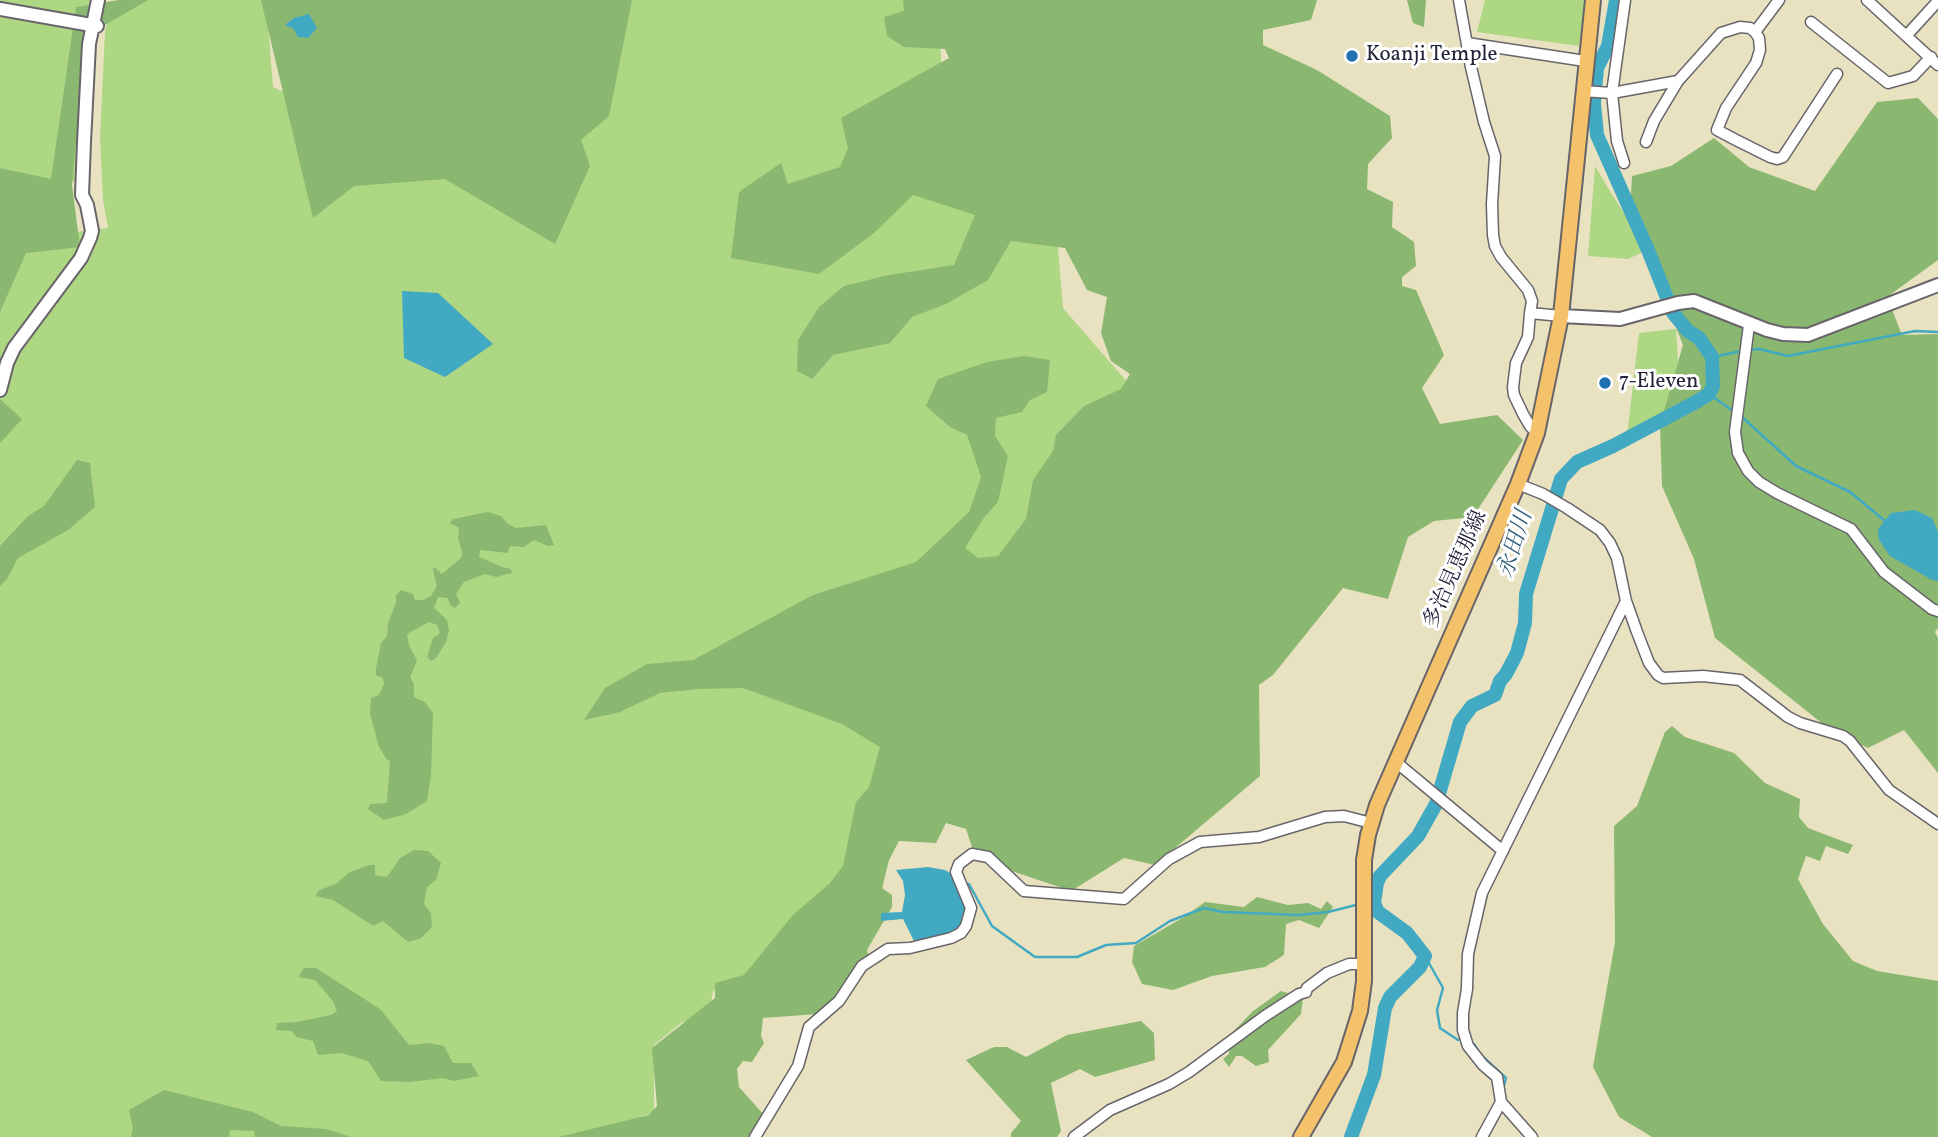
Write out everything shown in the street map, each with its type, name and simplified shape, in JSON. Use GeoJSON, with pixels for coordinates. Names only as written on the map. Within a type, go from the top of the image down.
{"type":"FeatureCollection","features":[{"type":"Feature","properties":{"kind":"main road","name":"多治見恵那線"},"geometry":{"type":"LineString","coordinates":[[1301,1137],[1333,1083],[1352,1041],[1360,1011],[1364,964],[1364,860],[1371,823],[1518,484],[1537,433],[1561,316],[1593,0]]}},
{"type":"Feature","properties":{"kind":"street"},"geometry":{"type":"LineString","coordinates":[[0,390],[14,348],[87,248],[92,231],[87,205],[82,195],[94,26],[99,0]]}},
{"type":"Feature","properties":{"kind":"street"},"geometry":{"type":"LineString","coordinates":[[94,26],[106,0]]}},
{"type":"Feature","properties":{"kind":"street"},"geometry":{"type":"LineString","coordinates":[[1459,0],[1471,67],[1495,156],[1493,235],[1502,257],[1528,290],[1532,301],[1528,337],[1516,363],[1513,387],[1523,414],[1537,433]]}},
{"type":"Feature","properties":{"kind":"street"},"geometry":{"type":"LineString","coordinates":[[1624,163],[1617,141],[1610,93],[1625,0]]}},
{"type":"Feature","properties":{"kind":"street"},"geometry":{"type":"LineString","coordinates":[[1755,32],[1780,0]]}},
{"type":"Feature","properties":{"kind":"street"},"geometry":{"type":"LineString","coordinates":[[1811,22],[1888,83],[1913,76],[1934,61],[1867,0]]}},
{"type":"Feature","properties":{"kind":"street"},"geometry":{"type":"LineString","coordinates":[[1907,35],[1938,1]]}},
{"type":"Feature","properties":{"kind":"street"},"geometry":{"type":"LineString","coordinates":[[0,9],[94,26]]}},
{"type":"Feature","properties":{"kind":"street"},"geometry":{"type":"LineString","coordinates":[[1646,142],[1654,121],[1678,81],[1721,33],[1740,27],[1750,28],[1759,38],[1760,50],[1756,63],[1726,108],[1717,130],[1770,157],[1783,157],[1838,74]]}},
{"type":"Feature","properties":{"kind":"street"},"geometry":{"type":"LineString","coordinates":[[1467,43],[1585,61]]}},
{"type":"Feature","properties":{"kind":"street"},"geometry":{"type":"LineString","coordinates":[[1585,91],[1610,93],[1678,81]]}},
{"type":"Feature","properties":{"kind":"street"},"geometry":{"type":"LineString","coordinates":[[1530,313],[1620,318],[1678,303],[1694,302],[1721,311],[1749,325],[1783,334],[1808,335],[1938,285]]}},
{"type":"Feature","properties":{"kind":"street"},"geometry":{"type":"LineString","coordinates":[[1749,325],[1735,432],[1738,453],[1748,471],[1759,482],[1851,529],[1884,572],[1938,611]]}},
{"type":"Feature","properties":{"kind":"street"},"geometry":{"type":"LineString","coordinates":[[1518,484],[1567,508],[1600,530],[1610,543],[1622,576],[1626,601],[1649,663],[1658,675],[1663,678],[1703,676],[1740,680],[1788,717],[1843,736],[1850,741],[1889,790],[1938,824]]}},
{"type":"Feature","properties":{"kind":"street"},"geometry":{"type":"LineString","coordinates":[[1532,1137],[1501,1102],[1497,1077],[1468,1046],[1463,1030],[1463,1013],[1468,954],[1482,893],[1626,601]]}},
{"type":"Feature","properties":{"kind":"street"},"geometry":{"type":"LineString","coordinates":[[1396,762],[1503,851]]}},
{"type":"Feature","properties":{"kind":"street"},"geometry":{"type":"LineString","coordinates":[[755,1137],[798,1066],[809,1027],[839,1001],[868,960],[888,949],[910,948],[961,933],[971,908],[956,872],[959,864],[972,854],[988,857],[1024,891],[1124,900],[1169,859],[1200,842],[1259,837],[1325,817],[1344,816],[1371,823]]}},
{"type":"Feature","properties":{"kind":"street"},"geometry":{"type":"LineString","coordinates":[[1074,1137],[1111,1110],[1189,1072],[1265,1016],[1306,992],[1307,988],[1327,973],[1349,964],[1364,964]]}},
{"type":"Feature","properties":{"kind":"street"},"geometry":{"type":"LineString","coordinates":[[1482,1137],[1501,1102]]}},
{"type":"Feature","properties":{"kind":"green space"},"geometry":{"type":"Polygon","coordinates":[[[0,0],[90,0],[86,12],[81,182],[0,178],[0,0]]]}},
{"type":"Feature","properties":{"kind":"green space"},"geometry":{"type":"Polygon","coordinates":[[[119,0],[148,0],[86,36],[72,185],[80,247],[26,253],[0,312],[0,168],[51,179],[76,7],[119,0]]]}},
{"type":"Feature","properties":{"kind":"green space"},"geometry":{"type":"Polygon","coordinates":[[[124,0],[266,0],[273,87],[465,175],[605,0],[937,0],[942,71],[1052,178],[1063,308],[1128,383],[891,845],[873,935],[717,986],[710,1007],[691,1020],[681,1023],[654,1045],[654,1114],[588,1137],[0,1137],[0,294],[26,238],[108,228],[103,200],[100,138],[105,32],[112,6],[124,0]]]}},
{"type":"Feature","properties":{"kind":"green space"},"geometry":{"type":"Polygon","coordinates":[[[261,0],[632,0],[609,116],[581,140],[590,166],[555,244],[445,179],[354,186],[313,218],[261,0]]]}},
{"type":"Feature","properties":{"kind":"green space"},"geometry":{"type":"Polygon","coordinates":[[[903,0],[1317,0],[1311,20],[1263,30],[1263,45],[1317,70],[1390,116],[1392,138],[1368,164],[1367,189],[1393,202],[1392,227],[1414,242],[1416,266],[1402,277],[1402,286],[1416,290],[1444,355],[1422,388],[1440,424],[1497,415],[1523,440],[1473,517],[1434,521],[1408,537],[1388,599],[1343,588],[1273,675],[1259,685],[1260,776],[1155,865],[1124,858],[1071,891],[988,863],[973,850],[966,829],[946,823],[936,843],[899,841],[889,860],[882,888],[892,895],[892,907],[867,950],[869,956],[839,995],[818,1014],[763,1018],[761,1036],[764,1043],[752,1062],[743,1061],[737,1069],[739,1087],[764,1115],[753,1137],[558,1137],[649,1115],[657,1106],[652,1048],[715,998],[715,983],[744,975],[793,915],[829,884],[843,866],[856,802],[869,787],[880,747],[842,724],[743,688],[660,693],[620,712],[584,720],[605,688],[647,664],[693,660],[813,595],[916,562],[969,512],[981,477],[967,435],[950,427],[926,406],[938,379],[987,362],[1024,356],[1050,360],[1047,392],[1030,400],[1022,412],[996,418],[995,436],[1008,456],[998,502],[983,519],[965,548],[978,558],[998,556],[1026,519],[1033,480],[1053,451],[1056,435],[1084,406],[1121,389],[1130,374],[1111,361],[1101,333],[1107,297],[1087,290],[1065,248],[1011,241],[988,280],[946,304],[912,317],[890,343],[833,355],[812,379],[797,371],[798,340],[819,307],[844,286],[889,275],[954,265],[975,215],[913,195],[874,233],[819,274],[731,258],[739,192],[781,163],[788,184],[840,167],[848,148],[841,118],[949,58],[945,49],[904,47],[887,36],[884,17],[904,11],[903,0]]]}},
{"type":"Feature","properties":{"kind":"green space"},"geometry":{"type":"Polygon","coordinates":[[[1407,0],[1426,0],[1424,27],[1413,23],[1407,0]]]}},
{"type":"Feature","properties":{"kind":"green space"},"geometry":{"type":"Polygon","coordinates":[[[1485,0],[1586,0],[1579,46],[1477,32],[1485,0]]]}},
{"type":"Feature","properties":{"kind":"green space"},"geometry":{"type":"Polygon","coordinates":[[[1918,98],[1938,119],[1938,260],[1887,297],[1902,335],[1938,334],[1938,628],[1935,632],[1938,638],[1938,773],[1904,730],[1868,748],[1833,732],[1715,638],[1694,559],[1662,486],[1660,425],[1683,345],[1630,213],[1632,176],[1671,166],[1714,138],[1749,167],[1815,191],[1877,102],[1918,98]]]}},
{"type":"Feature","properties":{"kind":"green space"},"geometry":{"type":"Polygon","coordinates":[[[1595,166],[1648,250],[1628,259],[1588,256],[1595,166]]]}},
{"type":"Feature","properties":{"kind":"green space"},"geometry":{"type":"Polygon","coordinates":[[[1676,329],[1676,413],[1627,436],[1639,333],[1676,329]]]}},
{"type":"Feature","properties":{"kind":"green space"},"geometry":{"type":"Polygon","coordinates":[[[0,399],[22,419],[0,443],[0,399]]]}},
{"type":"Feature","properties":{"kind":"green space"},"geometry":{"type":"Polygon","coordinates":[[[77,460],[90,463],[95,507],[68,530],[18,558],[7,579],[0,586],[0,546],[28,516],[44,506],[77,460]]]}},
{"type":"Feature","properties":{"kind":"green space"},"geometry":{"type":"Polygon","coordinates":[[[488,512],[501,516],[516,528],[546,525],[554,545],[548,546],[534,540],[524,547],[510,546],[508,553],[480,550],[479,557],[511,569],[512,573],[496,577],[485,574],[464,582],[456,594],[460,603],[455,608],[450,605],[448,598],[438,597],[434,608],[447,620],[449,631],[436,658],[431,661],[427,657],[433,638],[440,633],[437,625],[429,622],[407,634],[417,661],[410,677],[414,684],[414,697],[425,702],[433,713],[431,775],[427,801],[406,814],[384,820],[368,809],[370,804],[387,803],[390,761],[379,747],[370,714],[371,698],[379,695],[384,684],[383,678],[376,675],[376,668],[381,643],[387,636],[396,595],[401,590],[413,594],[415,600],[431,596],[437,586],[434,567],[442,574],[461,558],[459,528],[450,523],[453,519],[488,512]]]}},
{"type":"Feature","properties":{"kind":"green space"},"geometry":{"type":"Polygon","coordinates":[[[1672,726],[1685,737],[1734,753],[1765,783],[1800,799],[1799,817],[1808,828],[1853,845],[1848,854],[1826,846],[1820,861],[1806,856],[1798,879],[1823,924],[1853,961],[1877,971],[1938,981],[1938,1137],[1652,1137],[1619,1117],[1593,1067],[1615,942],[1614,826],[1637,806],[1665,732],[1672,726]]]}},
{"type":"Feature","properties":{"kind":"green space"},"geometry":{"type":"Polygon","coordinates":[[[414,850],[428,851],[441,863],[436,880],[427,887],[424,904],[431,913],[432,927],[421,938],[408,942],[383,921],[373,926],[333,900],[316,896],[318,891],[337,883],[350,872],[369,865],[375,865],[375,875],[387,877],[400,858],[414,850]]]}},
{"type":"Feature","properties":{"kind":"green space"},"geometry":{"type":"Polygon","coordinates":[[[1257,897],[1288,905],[1308,903],[1321,909],[1327,901],[1333,907],[1319,928],[1299,920],[1286,924],[1284,955],[1265,967],[1212,976],[1173,990],[1142,984],[1132,962],[1134,946],[1205,902],[1244,907],[1257,897]]]}},
{"type":"Feature","properties":{"kind":"green space"},"geometry":{"type":"Polygon","coordinates":[[[304,968],[316,968],[380,1009],[409,1045],[429,1043],[444,1046],[453,1063],[471,1063],[479,1076],[454,1081],[443,1078],[410,1082],[381,1081],[368,1061],[341,1053],[318,1055],[313,1041],[296,1037],[292,1031],[276,1030],[277,1023],[297,1022],[331,1015],[337,1011],[333,1001],[315,980],[298,977],[304,968]]]}},
{"type":"Feature","properties":{"kind":"green space"},"geometry":{"type":"Polygon","coordinates":[[[1281,991],[1303,998],[1301,1014],[1268,1050],[1269,1062],[1256,1066],[1242,1056],[1236,1056],[1229,1067],[1223,1059],[1229,1054],[1229,1036],[1253,1011],[1281,991]]]}},
{"type":"Feature","properties":{"kind":"green space"},"geometry":{"type":"Polygon","coordinates":[[[1141,1021],[1154,1033],[1155,1060],[1095,1077],[1080,1069],[1051,1083],[1061,1131],[1057,1137],[1011,1137],[1011,1133],[1021,1121],[966,1060],[994,1047],[1007,1047],[1026,1057],[1067,1035],[1141,1021]]]}},
{"type":"Feature","properties":{"kind":"green space"},"geometry":{"type":"Polygon","coordinates":[[[164,1090],[253,1112],[281,1126],[326,1129],[351,1137],[255,1137],[254,1131],[230,1130],[229,1137],[131,1137],[133,1128],[129,1110],[164,1090]]]}},
{"type":"Feature","properties":{"kind":"water"},"geometry":{"type":"Polygon","coordinates":[[[309,14],[317,28],[308,38],[298,37],[293,28],[286,26],[294,18],[309,14]]]}},
{"type":"Feature","properties":{"kind":"water"},"geometry":{"type":"Polygon","coordinates":[[[402,291],[438,293],[493,344],[445,377],[404,358],[402,291]]]}},
{"type":"Feature","properties":{"kind":"water"},"geometry":{"type":"Polygon","coordinates":[[[1915,510],[1932,518],[1938,532],[1938,581],[1890,556],[1879,540],[1878,529],[1891,513],[1915,510]]]}},
{"type":"Feature","properties":{"kind":"water"},"geometry":{"type":"Polygon","coordinates":[[[928,867],[950,873],[956,887],[959,886],[961,890],[958,891],[965,910],[955,931],[914,941],[903,919],[881,921],[881,913],[902,912],[905,895],[903,881],[896,870],[928,867]]]}},
{"type":"Feature","properties":{"kind":"waterway","name":"永田川"},"geometry":{"type":"LineString","coordinates":[[1351,1137],[1374,1075],[1385,1008],[1390,997],[1420,967],[1425,956],[1407,933],[1378,912],[1374,903],[1377,883],[1380,876],[1418,836],[1436,804],[1460,722],[1472,706],[1495,695],[1517,653],[1525,623],[1526,594],[1561,479],[1577,462],[1696,402],[1709,394],[1713,386],[1712,357],[1699,338],[1688,331],[1673,313],[1597,135],[1594,103],[1597,68],[1608,46],[1616,0]]}},
{"type":"Feature","properties":{"kind":"waterway"},"geometry":{"type":"LineString","coordinates":[[1749,350],[1759,349],[1788,356],[1915,331],[1938,332]]}},
{"type":"Feature","properties":{"kind":"waterway"},"geometry":{"type":"LineString","coordinates":[[1712,357],[1742,351]]}},
{"type":"Feature","properties":{"kind":"waterway"},"geometry":{"type":"LineString","coordinates":[[1709,394],[1733,411]]}},
{"type":"Feature","properties":{"kind":"waterway"},"geometry":{"type":"LineString","coordinates":[[1742,417],[1796,466],[1850,492],[1885,521]]}},
{"type":"Feature","properties":{"kind":"waterway"},"geometry":{"type":"LineString","coordinates":[[964,885],[969,884],[992,926],[1035,957],[1077,957],[1106,945],[1136,943],[1170,921],[1204,908],[1223,912],[1298,915],[1328,912],[1360,904]]}},
{"type":"Feature","properties":{"kind":"waterway"},"geometry":{"type":"LineString","coordinates":[[1425,956],[1443,988],[1437,1010],[1440,1028],[1458,1040]]}},
{"type":"Feature","properties":{"kind":"waterway"},"geometry":{"type":"LineString","coordinates":[[1474,1044],[1480,1054],[1506,1078],[1503,1089]]}},
{"type":"Feature","properties":{"kind":"place","name":"Koanji Temple"},"geometry":{"type":"Point","coordinates":[1352,56]}},
{"type":"Feature","properties":{"kind":"place","name":"7-Eleven"},"geometry":{"type":"Point","coordinates":[1605,383]}}]}
